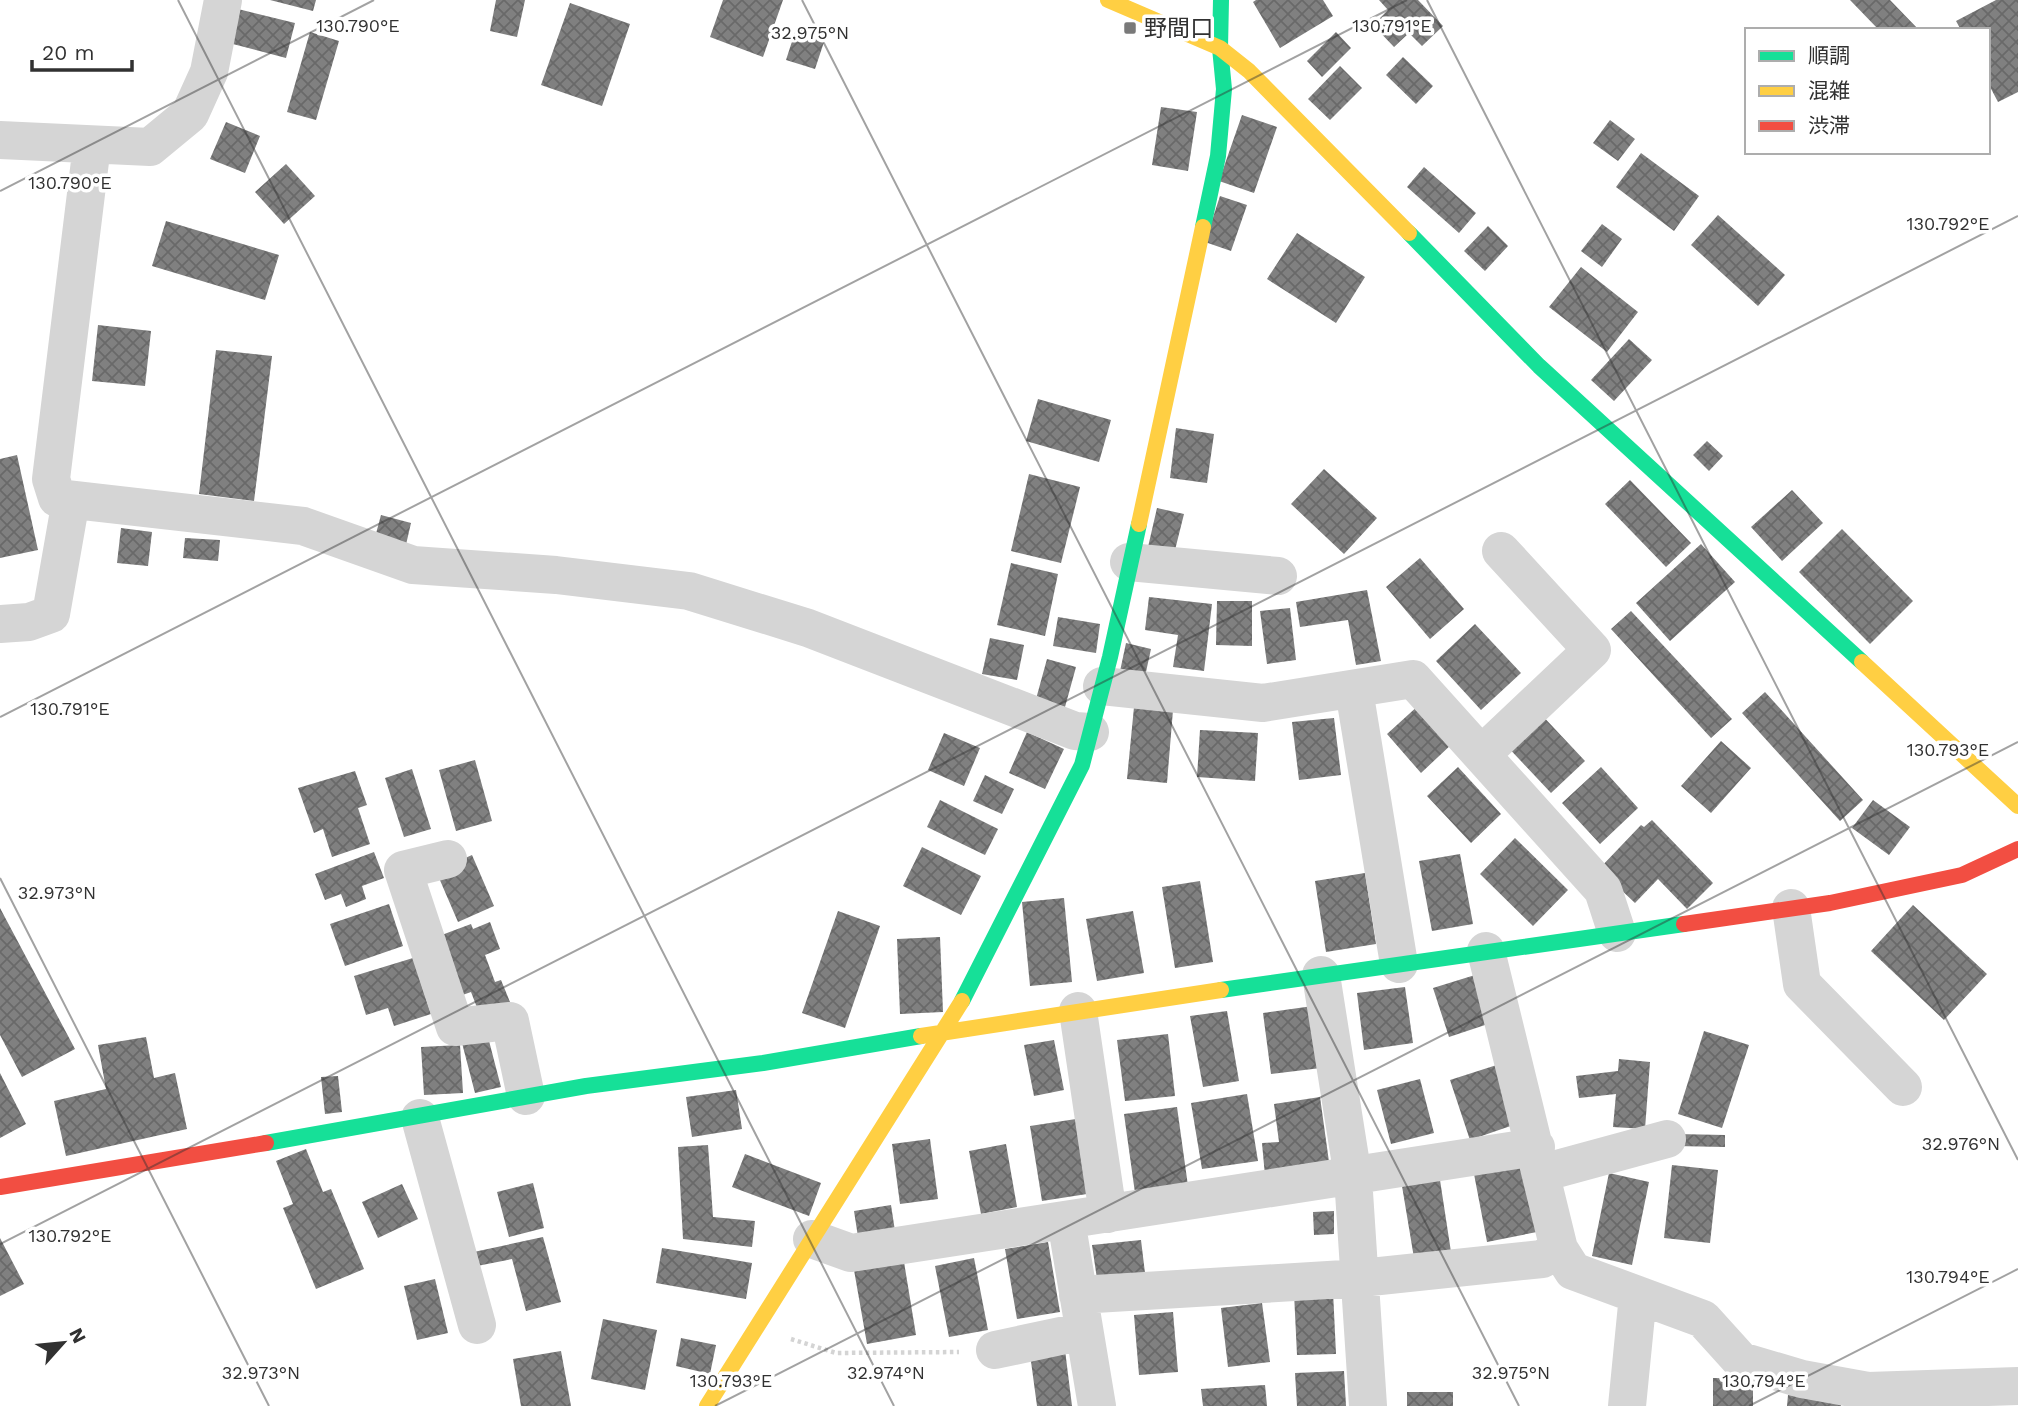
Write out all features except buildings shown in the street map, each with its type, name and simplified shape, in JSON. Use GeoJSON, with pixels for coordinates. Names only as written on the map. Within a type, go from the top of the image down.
{"type":"FeatureCollection","features":[{"type":"Feature","properties":{"kind":"street"},"geometry":{"type":"LineString","coordinates":[[0,140],[150,146],[190,114],[209,72],[223,0]]}},
{"type":"Feature","properties":{"kind":"street"},"geometry":{"type":"LineString","coordinates":[[1108,0],[1220,48],[1249,71],[1539,366],[2018,806]]}},
{"type":"Feature","properties":{"kind":"street"},"geometry":{"type":"LineString","coordinates":[[707,1406],[965,996],[1082,765],[1102,686],[1218,156],[1224,89],[1220,48],[1221,0]]}},
{"type":"Feature","properties":{"kind":"street"},"geometry":{"type":"LineString","coordinates":[[92,145],[51,479],[57,498],[303,526],[413,565],[556,575],[689,591],[808,628],[1076,731],[1090,732]]}},
{"type":"Feature","properties":{"kind":"street"},"geometry":{"type":"LineString","coordinates":[[0,624],[29,622],[51,614],[71,500]]}},
{"type":"Feature","properties":{"kind":"street"},"geometry":{"type":"LineString","coordinates":[[1482,754],[1592,650],[1501,551]]}},
{"type":"Feature","properties":{"kind":"street"},"geometry":{"type":"LineString","coordinates":[[1129,562],[1278,576]]}},
{"type":"Feature","properties":{"kind":"street"},"geometry":{"type":"LineString","coordinates":[[1102,686],[1263,703],[1413,679],[1603,890],[1617,933]]}},
{"type":"Feature","properties":{"kind":"street"},"geometry":{"type":"LineString","coordinates":[[1354,690],[1399,964]]}},
{"type":"Feature","properties":{"kind":"street"},"geometry":{"type":"LineString","coordinates":[[0,1187],[420,1118],[526,1096],[763,1063],[1078,1011],[1791,908],[1962,876],[2018,849]]}},
{"type":"Feature","properties":{"kind":"street"},"geometry":{"type":"LineString","coordinates":[[448,859],[403,870],[455,1027],[510,1021],[526,1096]]}},
{"type":"Feature","properties":{"kind":"street"},"geometry":{"type":"LineString","coordinates":[[1791,908],[1802,984],[1903,1087]]}},
{"type":"Feature","properties":{"kind":"street"},"geometry":{"type":"LineString","coordinates":[[1486,951],[1559,1249],[1573,1271],[1703,1319],[1741,1361],[1778,1389],[1868,1391],[2018,1386]]}},
{"type":"Feature","properties":{"kind":"street"},"geometry":{"type":"LineString","coordinates":[[1321,975],[1353,1177],[1368,1406]]}},
{"type":"Feature","properties":{"kind":"street"},"geometry":{"type":"LineString","coordinates":[[1078,1011],[1108,1214]]}},
{"type":"Feature","properties":{"kind":"street"},"geometry":{"type":"LineString","coordinates":[[420,1118],[477,1325]]}},
{"type":"Feature","properties":{"kind":"street"},"geometry":{"type":"LineString","coordinates":[[812,1239],[852,1253],[1353,1177],[1539,1160],[1667,1139]]}},
{"type":"Feature","properties":{"kind":"street"},"geometry":{"type":"LineString","coordinates":[[1066,1220],[1097,1406]]}},
{"type":"Feature","properties":{"kind":"street"},"geometry":{"type":"LineString","coordinates":[[995,1350],[1081,1313],[1361,1278],[1542,1259],[1559,1249]]}},
{"type":"Feature","properties":{"kind":"street"},"geometry":{"type":"LineString","coordinates":[[1627,1406],[1637,1295]]}},
{"type":"Feature","properties":{"kind":"path"},"geometry":{"type":"LineString","coordinates":[[760,1322],[777,1334],[836,1353],[926,1354],[995,1350]]}},
{"type":"Feature","properties":{"kind":"traffic: fast"},"geometry":{"type":"LineString","coordinates":[[1203,227],[1218,156],[1224,89],[1220,48],[1221,0]]}},
{"type":"Feature","properties":{"kind":"traffic: fast"},"geometry":{"type":"LineString","coordinates":[[1409,233],[1539,366],[1862,662]]}},
{"type":"Feature","properties":{"kind":"traffic: fast"},"geometry":{"type":"LineString","coordinates":[[962,1001],[1082,765],[1110,657],[1139,524]]}},
{"type":"Feature","properties":{"kind":"traffic: fast"},"geometry":{"type":"LineString","coordinates":[[1221,990],[1684,924]]}},
{"type":"Feature","properties":{"kind":"traffic: fast"},"geometry":{"type":"LineString","coordinates":[[266,1143],[586,1086],[763,1063],[921,1036]]}},
{"type":"Feature","properties":{"kind":"traffic: slow"},"geometry":{"type":"LineString","coordinates":[[1108,0],[1220,48],[1249,71],[1409,233]]}},
{"type":"Feature","properties":{"kind":"traffic: slow"},"geometry":{"type":"LineString","coordinates":[[1139,524],[1203,227]]}},
{"type":"Feature","properties":{"kind":"traffic: slow"},"geometry":{"type":"LineString","coordinates":[[1862,662],[2018,806]]}},
{"type":"Feature","properties":{"kind":"traffic: slow"},"geometry":{"type":"LineString","coordinates":[[921,1036],[1221,990]]}},
{"type":"Feature","properties":{"kind":"traffic: slow"},"geometry":{"type":"LineString","coordinates":[[707,1406],[962,1001]]}},
{"type":"Feature","properties":{"kind":"traffic: jam"},"geometry":{"type":"LineString","coordinates":[[1684,924],[1830,903],[1962,875],[2018,849]]}},
{"type":"Feature","properties":{"kind":"traffic: jam"},"geometry":{"type":"LineString","coordinates":[[0,1187],[266,1143]]}},
{"type":"Feature","properties":{"kind":"place","name":"野間口"},"geometry":{"type":"Point","coordinates":[1130,28]}}]}
